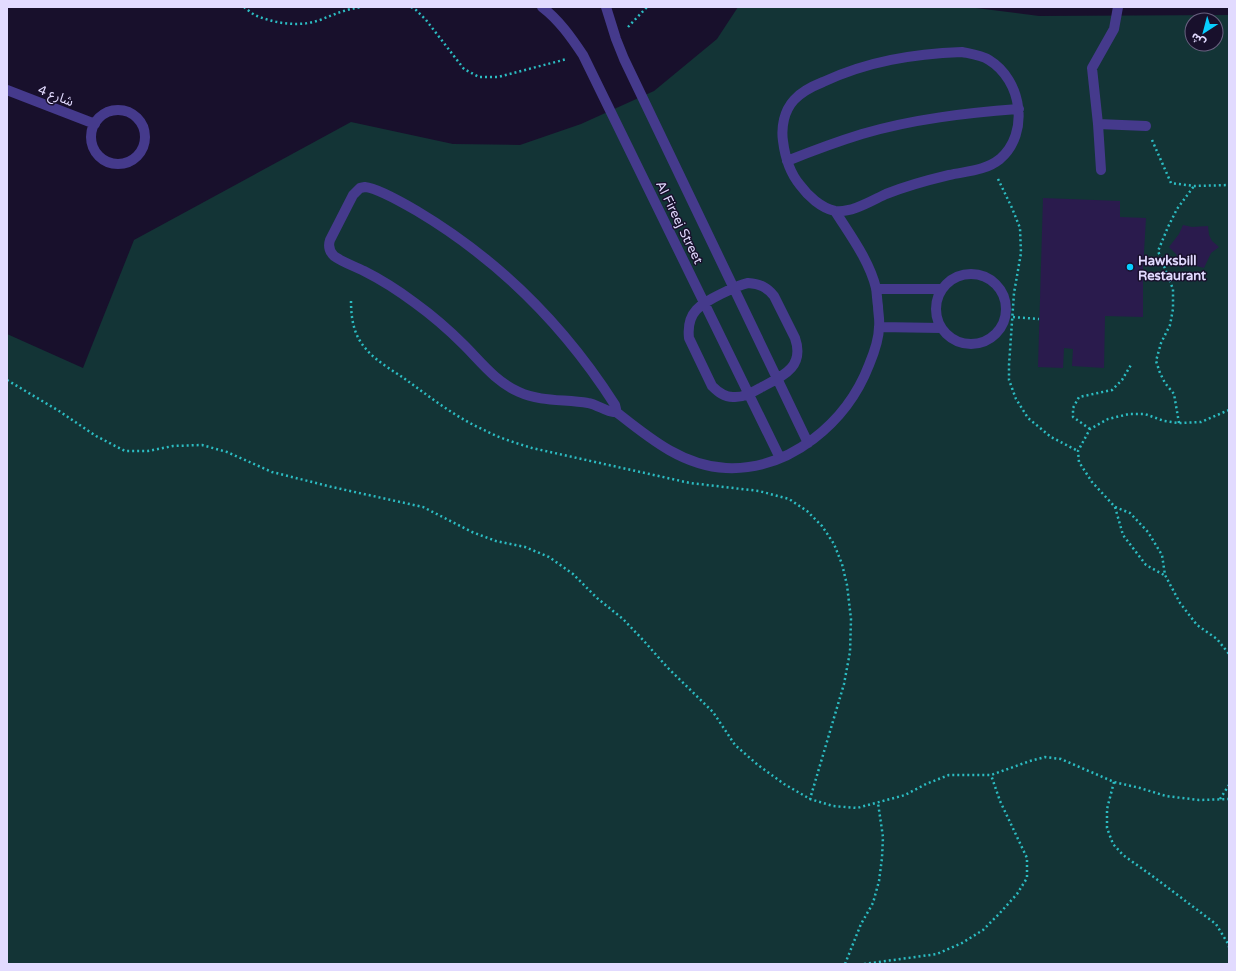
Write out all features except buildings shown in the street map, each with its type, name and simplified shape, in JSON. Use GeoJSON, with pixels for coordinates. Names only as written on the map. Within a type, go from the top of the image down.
{"type":"FeatureCollection","features":[{"type":"Feature","properties":{"kind":"street","name":"Al Fireej Street"},"geometry":{"type":"LineString","coordinates":[[542,7],[563,27],[583,55],[780,458]]}},
{"type":"Feature","properties":{"kind":"street","name":"Al Fireej Street"},"geometry":{"type":"LineString","coordinates":[[606,7],[624,59],[808,443]]}},
{"type":"Feature","properties":{"kind":"street"},"geometry":{"type":"LineString","coordinates":[[1101,170],[1092,68],[1114,29],[1118,7]]}},
{"type":"Feature","properties":{"kind":"street"},"geometry":{"type":"LineString","coordinates":[[962,52],[979,55],[990,60],[1007,77],[1013,87],[1017,98],[1018,109],[1019,120],[1013,141],[1008,151],[991,165],[981,170],[950,175],[919,183],[843,211],[828,209],[809,196],[799,185],[792,172],[784,149],[782,127],[788,108],[801,93],[833,77],[858,68],[909,56],[962,52]]}},
{"type":"Feature","properties":{"kind":"street","name":"شارع 4"},"geometry":{"type":"LineString","coordinates":[[7,90],[95,124]]}},
{"type":"Feature","properties":{"kind":"street"},"geometry":{"type":"LineString","coordinates":[[787,161],[862,134],[900,124],[979,112],[1018,109]]}},
{"type":"Feature","properties":{"kind":"street"},"geometry":{"type":"LineString","coordinates":[[117,110],[134,116],[141,123],[144,131],[145,140],[143,149],[131,162],[114,164],[105,161],[98,156],[91,140],[95,124],[100,117],[108,112],[117,110]]}},
{"type":"Feature","properties":{"kind":"street"},"geometry":{"type":"LineString","coordinates":[[1098,124],[1146,126]]}},
{"type":"Feature","properties":{"kind":"street"},"geometry":{"type":"LineString","coordinates":[[615,411],[616,407],[604,389],[564,336],[532,300],[492,264],[448,231],[408,206],[372,188],[360,188],[352,195],[330,240],[329,247],[331,253],[384,282],[416,303],[445,327],[492,374],[505,384],[519,392],[534,397],[550,400],[589,403],[609,412],[615,411],[662,446],[692,460],[708,465],[726,468],[743,468],[761,465],[780,458],[808,443],[830,425],[844,410],[865,375],[873,356],[879,327],[876,289],[871,275],[856,245],[835,211]]}},
{"type":"Feature","properties":{"kind":"street"},"geometry":{"type":"LineString","coordinates":[[969,274],[979,275],[989,279],[998,286],[1006,305],[1006,316],[1002,326],[988,341],[977,344],[957,342],[948,336],[941,328],[937,318],[937,298],[942,289],[958,276],[969,274]]}},
{"type":"Feature","properties":{"kind":"street"},"geometry":{"type":"LineString","coordinates":[[748,283],[763,286],[769,290],[774,296],[795,338],[798,352],[789,372],[741,397],[725,396],[717,392],[712,386],[689,338],[688,329],[692,314],[698,307],[704,302],[734,288],[741,284],[748,283]]}},
{"type":"Feature","properties":{"kind":"street"},"geometry":{"type":"LineString","coordinates":[[876,289],[942,289]]}},
{"type":"Feature","properties":{"kind":"street"},"geometry":{"type":"LineString","coordinates":[[879,327],[941,328]]}},
{"type":"Feature","properties":{"kind":"path"},"geometry":{"type":"LineString","coordinates":[[244,7],[256,15],[273,21],[304,24],[350,8],[362,7]]}},
{"type":"Feature","properties":{"kind":"path"},"geometry":{"type":"LineString","coordinates":[[411,7],[426,20],[464,69],[479,77],[498,77],[583,55]]}},
{"type":"Feature","properties":{"kind":"path"},"geometry":{"type":"LineString","coordinates":[[616,39],[647,7]]}},
{"type":"Feature","properties":{"kind":"path"},"geometry":{"type":"LineString","coordinates":[[1146,126],[1171,183],[1194,186],[1229,185]]}},
{"type":"Feature","properties":{"kind":"path"},"geometry":{"type":"LineString","coordinates":[[991,165],[1010,203],[1020,228],[1021,253],[1014,293],[1009,380],[1016,399],[1028,418],[1051,437],[1078,451]]}},
{"type":"Feature","properties":{"kind":"path"},"geometry":{"type":"LineString","coordinates":[[1179,423],[1174,394],[1165,383],[1156,361],[1160,342],[1170,325],[1173,309],[1173,289],[1158,251],[1177,209],[1194,186]]}},
{"type":"Feature","properties":{"kind":"path"},"geometry":{"type":"LineString","coordinates":[[351,301],[351,318],[356,334],[366,349],[438,403],[460,418],[483,430],[532,448],[690,483],[759,491],[789,499],[807,511],[822,526],[834,544],[848,585],[851,619],[850,652],[844,684],[810,799]]}},
{"type":"Feature","properties":{"kind":"path"},"geometry":{"type":"LineString","coordinates":[[1013,317],[1039,319]]}},
{"type":"Feature","properties":{"kind":"path"},"geometry":{"type":"LineString","coordinates":[[1090,429],[1073,417],[1073,408],[1079,397],[1112,390],[1122,380],[1132,363]]}},
{"type":"Feature","properties":{"kind":"path"},"geometry":{"type":"LineString","coordinates":[[7,380],[96,436],[125,451],[148,451],[173,446],[202,445],[227,452],[272,472],[423,508],[472,532],[496,541],[525,547],[549,557],[573,574],[597,598],[624,619],[667,667],[713,712],[735,745],[758,765],[784,784],[810,799],[833,806],[857,808],[905,795],[926,784],[949,775],[991,775],[1045,757],[1061,759],[1114,782],[1166,796],[1199,800],[1229,799]]}},
{"type":"Feature","properties":{"kind":"path"},"geometry":{"type":"LineString","coordinates":[[1229,410],[1201,422],[1179,423],[1164,421],[1144,414],[1129,414],[1108,419],[1090,429],[1078,451],[1079,462],[1092,482],[1115,507],[1130,513],[1148,532],[1162,555],[1165,575],[1180,603],[1197,625],[1217,639],[1229,654]]}},
{"type":"Feature","properties":{"kind":"path"},"geometry":{"type":"LineString","coordinates":[[1115,507],[1123,535],[1146,565],[1165,575]]}},
{"type":"Feature","properties":{"kind":"path"},"geometry":{"type":"LineString","coordinates":[[864,964],[937,954],[962,943],[983,930],[1017,894],[1027,878],[1027,858],[1000,801],[991,775]]}},
{"type":"Feature","properties":{"kind":"path"},"geometry":{"type":"LineString","coordinates":[[1114,782],[1107,809],[1107,828],[1113,844],[1123,855],[1216,924],[1229,947]]}},
{"type":"Feature","properties":{"kind":"path"},"geometry":{"type":"LineString","coordinates":[[1219,799],[1229,785]]}},
{"type":"Feature","properties":{"kind":"path"},"geometry":{"type":"LineString","coordinates":[[845,964],[854,940],[873,903],[879,881],[883,837],[878,803]]}},
{"type":"Feature","properties":{"kind":"green space"},"geometry":{"type":"Polygon","coordinates":[[[738,7],[968,7],[1039,16],[1184,15],[1184,52],[1224,52],[1224,15],[1229,15],[1229,964],[7,964],[7,334],[83,368],[134,240],[351,122],[453,144],[520,145],[581,124],[654,91],[717,39],[738,7]]]}},
{"type":"Feature","properties":{"kind":"place","name":"Hawksbill Restaurant"},"geometry":{"type":"Point","coordinates":[1130,267]}}]}
